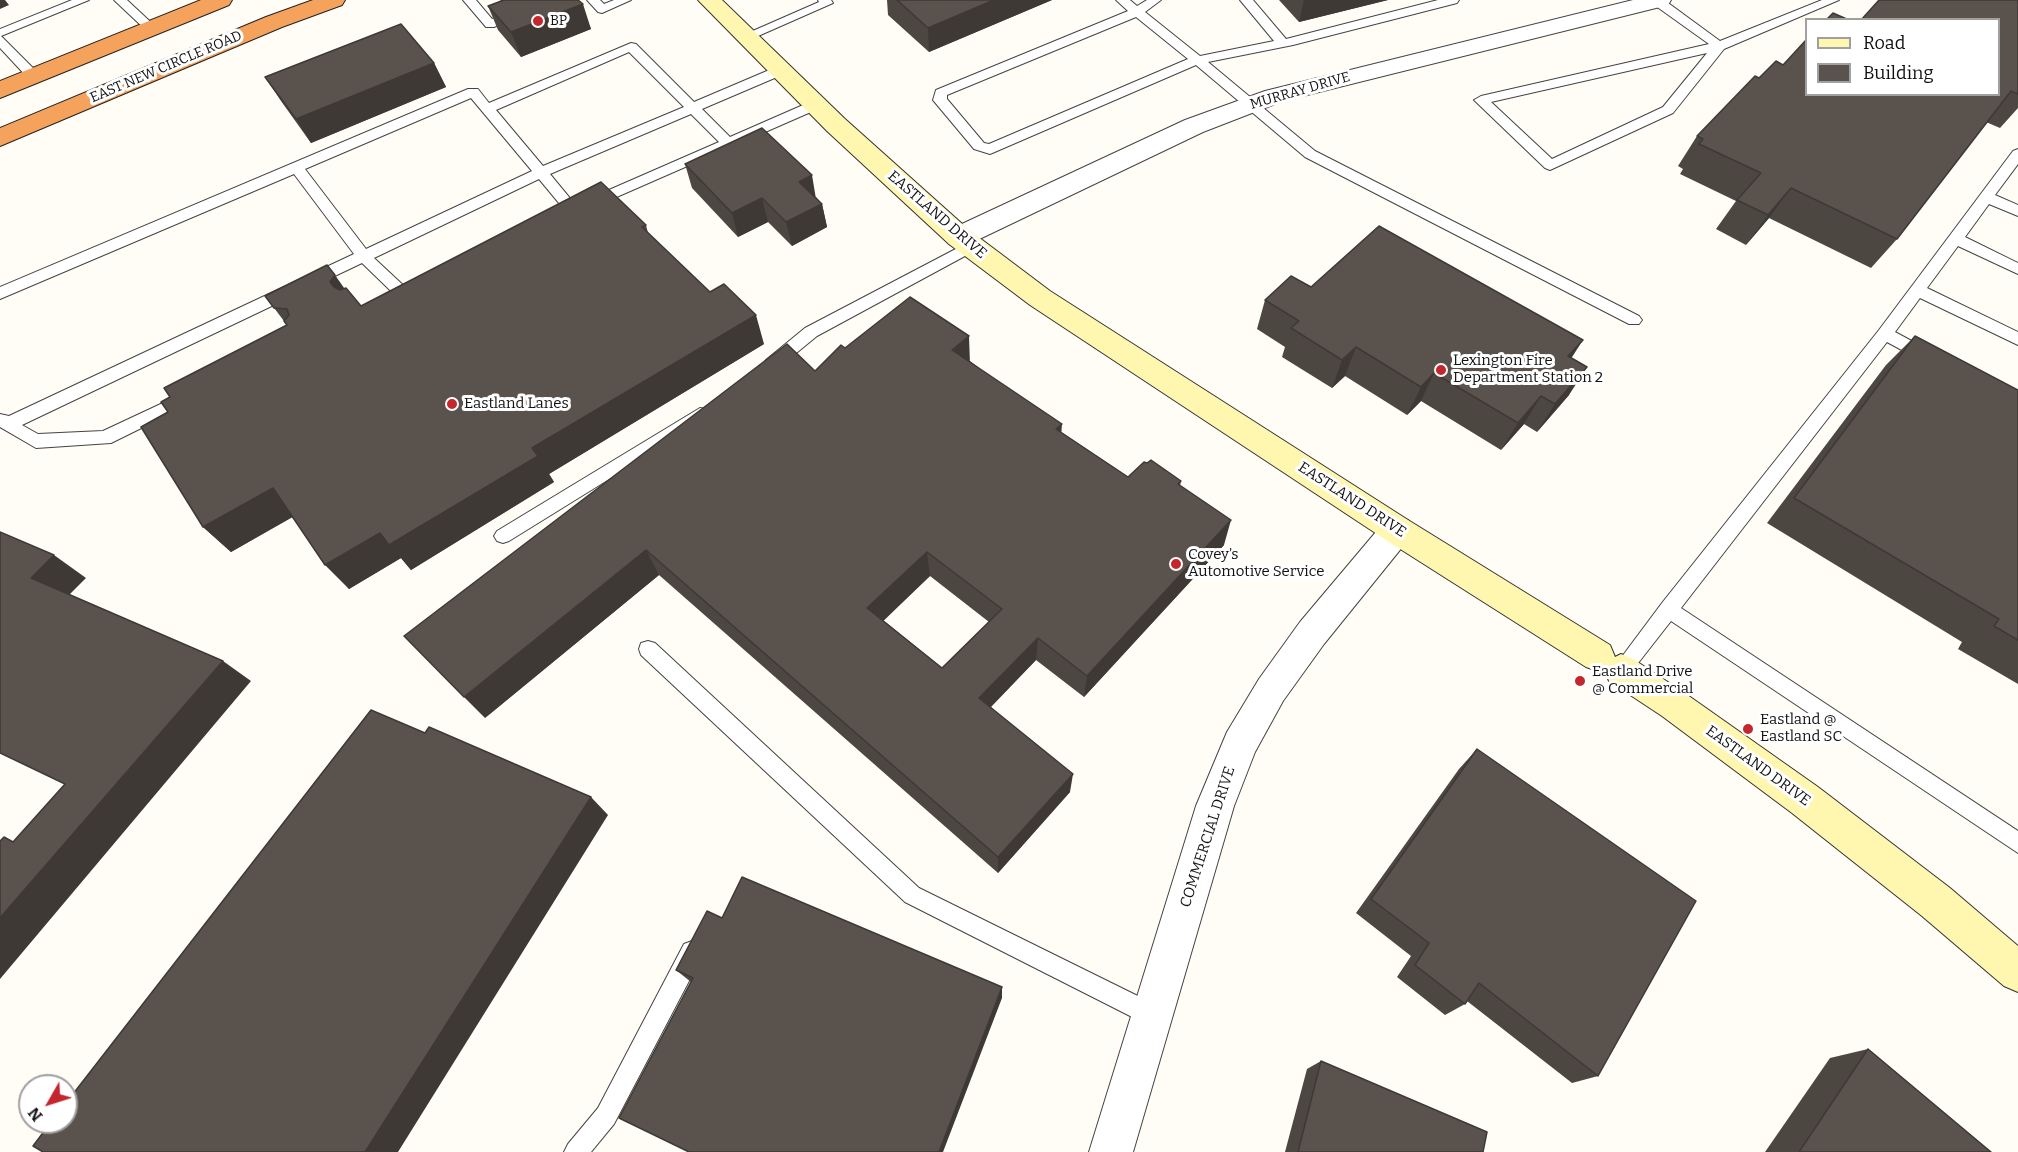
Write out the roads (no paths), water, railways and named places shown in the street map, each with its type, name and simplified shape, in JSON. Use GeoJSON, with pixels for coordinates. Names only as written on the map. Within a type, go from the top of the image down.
{"type":"FeatureCollection","features":[{"type":"Feature","properties":{"kind":"highway"},"geometry":{"type":"LineString","coordinates":[[0,90],[221,0]]}},
{"type":"Feature","properties":{"kind":"highway","name":"EAST NEW CIRCLE ROAD"},"geometry":{"type":"LineString","coordinates":[[0,138],[253,31],[334,0]]}},
{"type":"Feature","properties":{"kind":"street","name":"EASTLAND DRIVE"},"geometry":{"type":"LineString","coordinates":[[709,0],[779,71],[965,242],[1040,298],[1397,530],[1684,711],[1805,800],[1936,902],[2018,972]]}},
{"type":"Feature","properties":{"kind":"street","name":"MURRAY DRIVE"},"geometry":{"type":"LineString","coordinates":[[965,242],[1194,126],[1274,96],[1414,63],[1658,0]]}},
{"type":"Feature","properties":{"kind":"street","name":"COMMERCIAL DRIVE"},"geometry":{"type":"LineString","coordinates":[[1111,1152],[1215,806],[1240,744],[1278,680],[1312,633],[1397,530]]}},
{"type":"Feature","properties":{"kind":"lane"},"geometry":{"type":"LineString","coordinates":[[0,33],[83,0]]}},
{"type":"Feature","properties":{"kind":"lane"},"geometry":{"type":"LineString","coordinates":[[120,0],[151,28]]}},
{"type":"Feature","properties":{"kind":"lane"},"geometry":{"type":"LineString","coordinates":[[471,3],[488,0]]}},
{"type":"Feature","properties":{"kind":"lane"},"geometry":{"type":"LineString","coordinates":[[593,0],[602,9],[625,0]]}},
{"type":"Feature","properties":{"kind":"lane"},"geometry":{"type":"LineString","coordinates":[[1122,0],[1252,104],[1310,154],[1634,320]]}},
{"type":"Feature","properties":{"kind":"lane"},"geometry":{"type":"LineString","coordinates":[[1155,0],[1137,12],[941,93],[940,100],[979,146],[990,150],[1197,60],[1282,43],[1453,0]]}},
{"type":"Feature","properties":{"kind":"lane"},"geometry":{"type":"LineString","coordinates":[[1246,0],[1282,43]]}},
{"type":"Feature","properties":{"kind":"lane"},"geometry":{"type":"LineString","coordinates":[[1658,0],[1719,46]]}},
{"type":"Feature","properties":{"kind":"lane"},"geometry":{"type":"LineString","coordinates":[[1719,46],[1668,110],[1550,165],[1481,100],[1719,46],[1833,0]]}},
{"type":"Feature","properties":{"kind":"lane"},"geometry":{"type":"LineString","coordinates":[[746,37],[829,1]]}},
{"type":"Feature","properties":{"kind":"lane"},"geometry":{"type":"LineString","coordinates":[[471,3],[490,24],[513,15]]}},
{"type":"Feature","properties":{"kind":"lane"},"geometry":{"type":"LineString","coordinates":[[0,40],[33,75]]}},
{"type":"Feature","properties":{"kind":"lane"},"geometry":{"type":"LineString","coordinates":[[486,110],[631,47],[728,143]]}},
{"type":"Feature","properties":{"kind":"lane"},"geometry":{"type":"LineString","coordinates":[[4,422],[364,257],[540,173],[779,71]]}},
{"type":"Feature","properties":{"kind":"lane"},"geometry":{"type":"LineString","coordinates":[[0,293],[473,92],[540,173],[567,214],[815,105]]}},
{"type":"Feature","properties":{"kind":"lane"},"geometry":{"type":"LineString","coordinates":[[1609,663],[1668,609],[1885,334],[2018,154]]}},
{"type":"Feature","properties":{"kind":"lane"},"geometry":{"type":"LineString","coordinates":[[296,167],[364,257],[399,290]]}},
{"type":"Feature","properties":{"kind":"lane"},"geometry":{"type":"LineString","coordinates":[[1987,197],[2018,212]]}},
{"type":"Feature","properties":{"kind":"lane"},"geometry":{"type":"LineString","coordinates":[[1956,239],[2018,269]]}},
{"type":"Feature","properties":{"kind":"lane"},"geometry":{"type":"LineString","coordinates":[[757,376],[811,332],[965,242]]}},
{"type":"Feature","properties":{"kind":"lane"},"geometry":{"type":"LineString","coordinates":[[1918,290],[2018,339]]}},
{"type":"Feature","properties":{"kind":"lane"},"geometry":{"type":"LineString","coordinates":[[1885,334],[1947,367]]}},
{"type":"Feature","properties":{"kind":"lane"},"geometry":{"type":"LineString","coordinates":[[4,422],[36,441],[105,438],[198,393]]}},
{"type":"Feature","properties":{"kind":"lane"},"geometry":{"type":"LineString","coordinates":[[503,536],[709,408]]}},
{"type":"Feature","properties":{"kind":"lane"},"geometry":{"type":"LineString","coordinates":[[1668,609],[2018,843]]}},
{"type":"Feature","properties":{"kind":"lane"},"geometry":{"type":"LineString","coordinates":[[648,649],[912,895],[1152,1015]]}},
{"type":"Feature","properties":{"kind":"lane"},"geometry":{"type":"LineString","coordinates":[[576,1152],[606,1116],[694,946]]}},
{"type":"Feature","properties":{"kind":"place","name":"BP"},"geometry":{"type":"Point","coordinates":[538,21]}},
{"type":"Feature","properties":{"kind":"place","name":"Lexington Fire Department Station 2"},"geometry":{"type":"Point","coordinates":[1441,370]}},
{"type":"Feature","properties":{"kind":"place","name":"Eastland Lanes"},"geometry":{"type":"Point","coordinates":[452,404]}},
{"type":"Feature","properties":{"kind":"place","name":"Covey’s Automotive Service"},"geometry":{"type":"Point","coordinates":[1176,564]}},
{"type":"Feature","properties":{"kind":"place","name":"Eastland Drive @ Commercial"},"geometry":{"type":"Point","coordinates":[1580,681]}},
{"type":"Feature","properties":{"kind":"place","name":"Eastland @ Eastland SC"},"geometry":{"type":"Point","coordinates":[1748,729]}}]}
